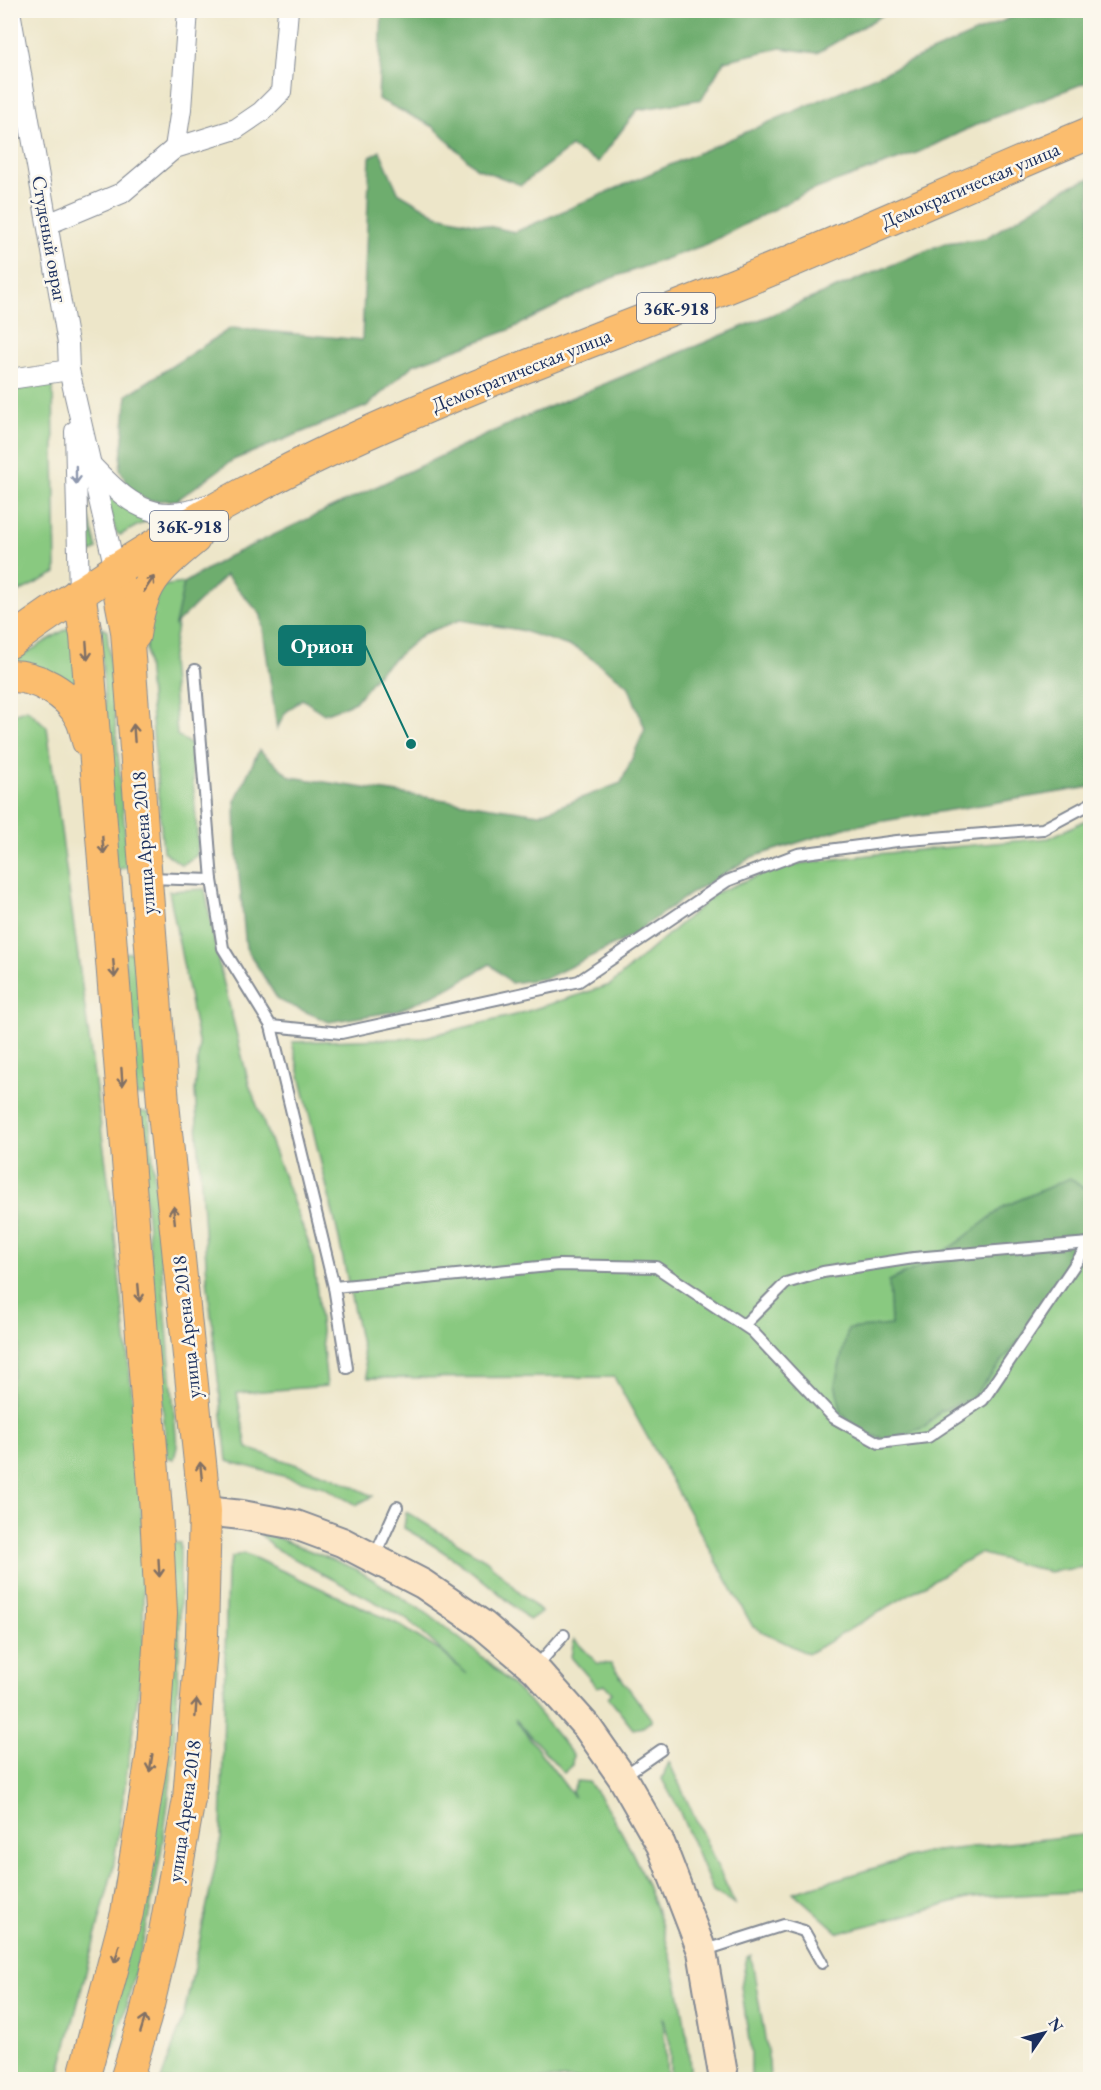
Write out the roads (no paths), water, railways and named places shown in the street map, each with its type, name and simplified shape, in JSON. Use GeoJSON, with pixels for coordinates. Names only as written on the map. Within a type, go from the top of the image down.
{"type":"FeatureCollection","features":[{"type":"Feature","properties":{"kind":"main road","name":"Демократическая улица"},"geometry":{"type":"LineString","coordinates":[[10,642],[115,569],[262,483],[398,419],[794,261],[1090,133]]}},
{"type":"Feature","properties":{"kind":"main road"},"geometry":{"type":"LineString","coordinates":[[130,661],[136,617],[143,593],[157,572],[262,483]]}},
{"type":"Feature","properties":{"kind":"main road","name":"улица Арена 2018"},"geometry":{"type":"LineString","coordinates":[[83,2079],[127,1913],[153,1750],[161,1612],[129,918],[144,878],[130,661],[124,609],[115,569]]}},
{"type":"Feature","properties":{"kind":"main road","name":"улица Арена 2018"},"geometry":{"type":"LineString","coordinates":[[79,593],[86,636],[97,774],[129,918],[163,1103],[205,1511],[202,1635],[189,1799],[165,1932],[145,2018],[126,2079]]}},
{"type":"Feature","properties":{"kind":"main road"},"geometry":{"type":"LineString","coordinates":[[10,676],[40,681],[63,696],[81,717],[97,774]]}},
{"type":"Feature","properties":{"kind":"main road"},"geometry":{"type":"LineString","coordinates":[[156,1510],[205,1511],[242,1515],[296,1525],[342,1542],[423,1584],[483,1625],[535,1668],[586,1727],[622,1777],[661,1845],[702,1951],[724,2079]]}},
{"type":"Feature","properties":{"kind":"street"},"geometry":{"type":"LineString","coordinates":[[175,147],[181,109],[188,10]]}},
{"type":"Feature","properties":{"kind":"street"},"geometry":{"type":"LineString","coordinates":[[48,224],[122,193],[175,147],[236,129],[261,112],[281,92],[288,10]]}},
{"type":"Feature","properties":{"kind":"street","name":"Студеный овраг"},"geometry":{"type":"LineString","coordinates":[[10,11],[68,343],[69,370],[74,395]]}},
{"type":"Feature","properties":{"kind":"street"},"geometry":{"type":"LineString","coordinates":[[10,379],[69,370]]}},
{"type":"Feature","properties":{"kind":"street"},"geometry":{"type":"LineString","coordinates":[[74,395],[115,569]]}},
{"type":"Feature","properties":{"kind":"street"},"geometry":{"type":"LineString","coordinates":[[74,395],[79,593]]}},
{"type":"Feature","properties":{"kind":"street"},"geometry":{"type":"LineString","coordinates":[[92,466],[121,496],[139,507],[161,513],[196,510],[262,483]]}},
{"type":"Feature","properties":{"kind":"lane"},"geometry":{"type":"LineString","coordinates":[[195,670],[212,880],[222,948],[272,1026],[334,1287],[347,1368]]}},
{"type":"Feature","properties":{"kind":"lane"},"geometry":{"type":"LineString","coordinates":[[272,1026],[340,1033],[579,981],[727,881],[798,854],[897,841],[1043,829],[1090,804]]}},
{"type":"Feature","properties":{"kind":"lane"},"geometry":{"type":"LineString","coordinates":[[144,878],[212,880]]}},
{"type":"Feature","properties":{"kind":"lane"},"geometry":{"type":"LineString","coordinates":[[334,1287],[559,1265],[656,1267],[752,1331],[834,1418],[879,1443],[928,1437],[983,1400],[1090,1243]]}},
{"type":"Feature","properties":{"kind":"lane"},"geometry":{"type":"LineString","coordinates":[[744,1325],[786,1283],[823,1272],[914,1258],[1090,1243]]}},
{"type":"Feature","properties":{"kind":"lane"},"geometry":{"type":"LineString","coordinates":[[374,1558],[397,1507]]}},
{"type":"Feature","properties":{"kind":"lane"},"geometry":{"type":"LineString","coordinates":[[535,1668],[564,1635]]}},
{"type":"Feature","properties":{"kind":"lane"},"geometry":{"type":"LineString","coordinates":[[622,1777],[661,1750]]}},
{"type":"Feature","properties":{"kind":"lane"},"geometry":{"type":"LineString","coordinates":[[702,1951],[784,1925],[804,1931],[822,1964]]}},
{"type":"Feature","properties":{"kind":"place","name":"Орион"},"geometry":{"type":"Point","coordinates":[411,744]}}]}
